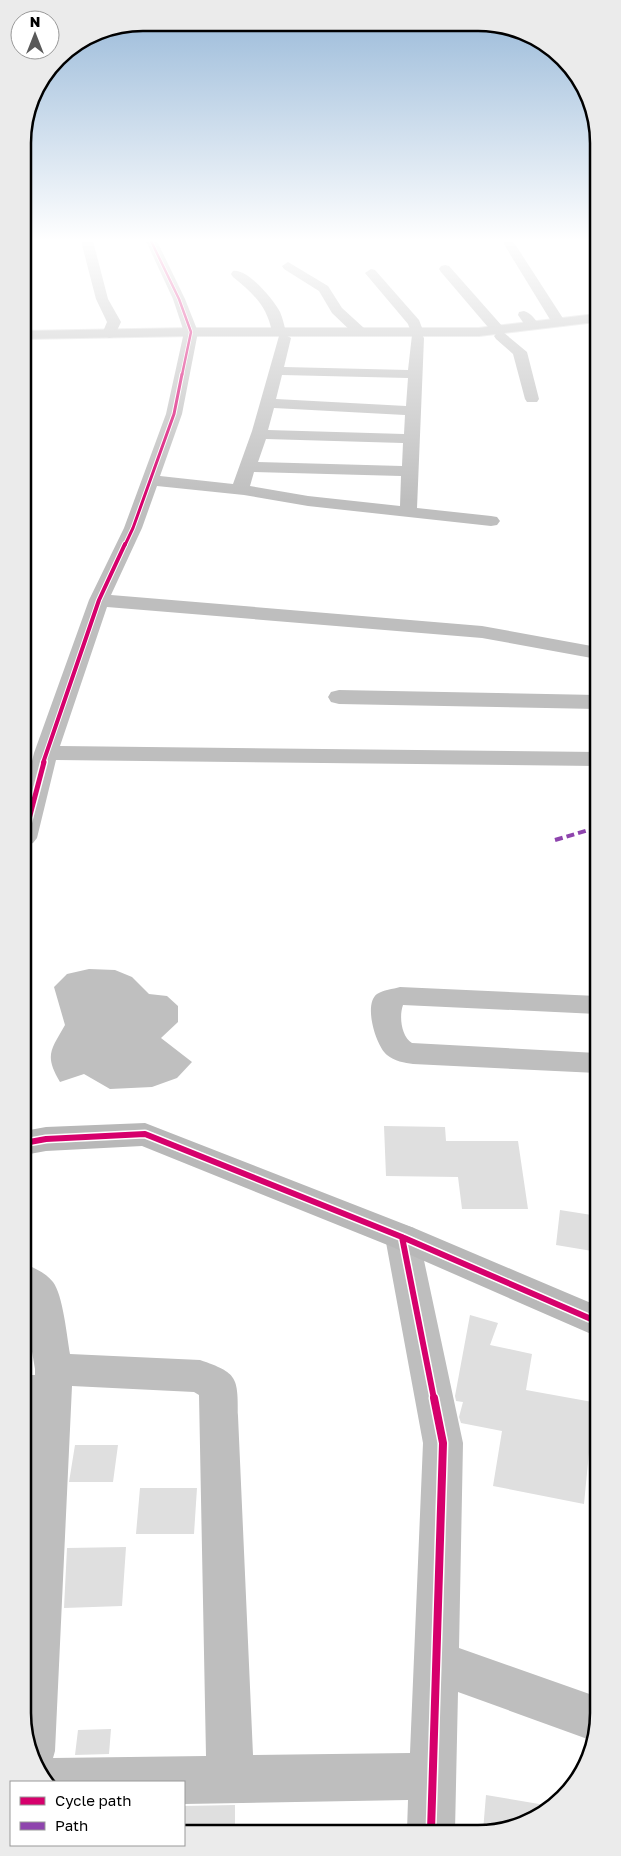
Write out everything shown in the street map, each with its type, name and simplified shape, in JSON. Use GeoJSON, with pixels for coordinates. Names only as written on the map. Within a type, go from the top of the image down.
{"type":"FeatureCollection","features":[{"type":"Feature","properties":{"kind":"street"},"geometry":{"type":"LineString","coordinates":[[109,334],[112,328]]}},
{"type":"Feature","properties":{"kind":"street"},"geometry":{"type":"LineString","coordinates":[[31,811],[46,754],[99,600],[133,528],[174,414],[190,335],[188,328]]}},
{"type":"Feature","properties":{"kind":"street"},"geometry":{"type":"LineString","coordinates":[[244,490],[241,485],[249,467],[276,371],[281,335],[279,328]]}},
{"type":"Feature","properties":{"kind":"street"},"geometry":{"type":"LineString","coordinates":[[355,328],[360,332]]}},
{"type":"Feature","properties":{"kind":"street"},"geometry":{"type":"LineString","coordinates":[[408,511],[417,336],[415,328]]}},
{"type":"Feature","properties":{"kind":"street"},"geometry":{"type":"LineString","coordinates":[[494,328],[520,352],[532,399]]}},
{"type":"Feature","properties":{"kind":"street"},"geometry":{"type":"LineString","coordinates":[[499,333],[511,328]]}},
{"type":"Feature","properties":{"kind":"street"},"geometry":{"type":"LineString","coordinates":[[31,335],[417,336],[499,333],[564,328]]}},
{"type":"Feature","properties":{"kind":"street"},"geometry":{"type":"LineString","coordinates":[[281,335],[360,332],[417,336]]}},
{"type":"Feature","properties":{"kind":"street"},"geometry":{"type":"LineString","coordinates":[[31,341],[190,335]]}},
{"type":"Feature","properties":{"kind":"street"},"geometry":{"type":"LineString","coordinates":[[276,371],[415,374]]}},
{"type":"Feature","properties":{"kind":"street"},"geometry":{"type":"LineString","coordinates":[[268,403],[413,411]]}},
{"type":"Feature","properties":{"kind":"street"},"geometry":{"type":"LineString","coordinates":[[258,434],[412,439]]}},
{"type":"Feature","properties":{"kind":"street"},"geometry":{"type":"LineString","coordinates":[[249,467],[411,471]]}},
{"type":"Feature","properties":{"kind":"street"},"geometry":{"type":"LineString","coordinates":[[150,480],[244,490],[308,501],[491,520]]}},
{"type":"Feature","properties":{"kind":"street"},"geometry":{"type":"LineString","coordinates":[[99,600],[482,632],[590,652]]}},
{"type":"Feature","properties":{"kind":"street"},"geometry":{"type":"LineString","coordinates":[[338,697],[590,702]]}},
{"type":"Feature","properties":{"kind":"street"},"geometry":{"type":"LineString","coordinates":[[46,754],[590,759]]}},
{"type":"Feature","properties":{"kind":"street"},"geometry":{"type":"LineString","coordinates":[[590,1004],[400,996],[387,1001],[388,1032],[392,1043],[402,1052],[590,1063]]}},
{"type":"Feature","properties":{"kind":"street"},"geometry":{"type":"LineString","coordinates":[[31,1142],[46,1139],[145,1134],[402,1238],[590,1319]]}},
{"type":"Feature","properties":{"kind":"street"},"geometry":{"type":"LineString","coordinates":[[402,1238],[443,1444],[431,1825]]}},
{"type":"Feature","properties":{"kind":"street"},"geometry":{"type":"LineString","coordinates":[[31,1284],[40,1292],[44,1384],[33,1732]]}},
{"type":"Feature","properties":{"kind":"street"},"geometry":{"type":"LineString","coordinates":[[44,1384],[200,1376],[219,1387],[230,1778]]}},
{"type":"Feature","properties":{"kind":"street"},"geometry":{"type":"LineString","coordinates":[[436,1662],[590,1717]]}},
{"type":"Feature","properties":{"kind":"street"},"geometry":{"type":"LineString","coordinates":[[94,1781],[434,1776]]}},
{"type":"Feature","properties":{"kind":"shaded area"},"geometry":{"type":"Polygon","coordinates":[[[89,969],[115,970],[132,977],[149,994],[167,996],[178,1006],[178,1022],[161,1038],[192,1062],[177,1078],[152,1087],[110,1089],[84,1074],[60,1082],[52,1065],[51,1053],[65,1025],[54,987],[67,974],[89,969]]]}},
{"type":"Feature","properties":{"kind":"building"},"geometry":{"type":"Polygon","coordinates":[[[384,1126],[445,1127],[446,1141],[518,1141],[528,1209],[462,1209],[458,1177],[386,1176],[384,1126]]]}},
{"type":"Feature","properties":{"kind":"building"},"geometry":{"type":"Polygon","coordinates":[[[560,1210],[590,1215],[590,1251],[556,1245],[560,1210]]]}},
{"type":"Feature","properties":{"kind":"building"},"geometry":{"type":"Polygon","coordinates":[[[470,1315],[498,1323],[490,1345],[532,1354],[526,1390],[590,1402],[590,1442],[584,1504],[493,1486],[502,1431],[461,1423],[459,1417],[463,1402],[456,1401],[455,1396],[470,1315]]]}},
{"type":"Feature","properties":{"kind":"building"},"geometry":{"type":"Polygon","coordinates":[[[75,1445],[118,1445],[113,1482],[69,1482],[75,1445]]]}},
{"type":"Feature","properties":{"kind":"building"},"geometry":{"type":"Polygon","coordinates":[[[140,1488],[197,1488],[194,1534],[136,1534],[140,1488]]]}},
{"type":"Feature","properties":{"kind":"building"},"geometry":{"type":"Polygon","coordinates":[[[126,1547],[122,1606],[64,1608],[67,1548],[126,1547]]]}},
{"type":"Feature","properties":{"kind":"building"},"geometry":{"type":"Polygon","coordinates":[[[111,1729],[109,1754],[75,1755],[78,1730],[111,1729]]]}},
{"type":"Feature","properties":{"kind":"building"},"geometry":{"type":"Polygon","coordinates":[[[486,1795],[542,1805],[507,1821],[484,1825],[486,1795]]]}},
{"type":"Feature","properties":{"kind":"building"},"geometry":{"type":"Polygon","coordinates":[[[235,1805],[235,1825],[185,1825],[185,1806],[235,1805]]]}},
{"type":"Feature","properties":{"kind":"marked path"},"geometry":{"type":"LineString","coordinates":[[555,840],[590,830]]}},
{"type":"Feature","properties":{"kind":"cycle path"},"geometry":{"type":"LineString","coordinates":[[31,811],[46,753],[99,600],[133,528],[174,414],[191,332],[189,328]]}},
{"type":"Feature","properties":{"kind":"cycle path"},"geometry":{"type":"LineString","coordinates":[[31,1142],[46,1139],[145,1134],[402,1237],[590,1319]]}},
{"type":"Feature","properties":{"kind":"cycle path"},"geometry":{"type":"LineString","coordinates":[[402,1237],[443,1443],[431,1825]]}}]}
